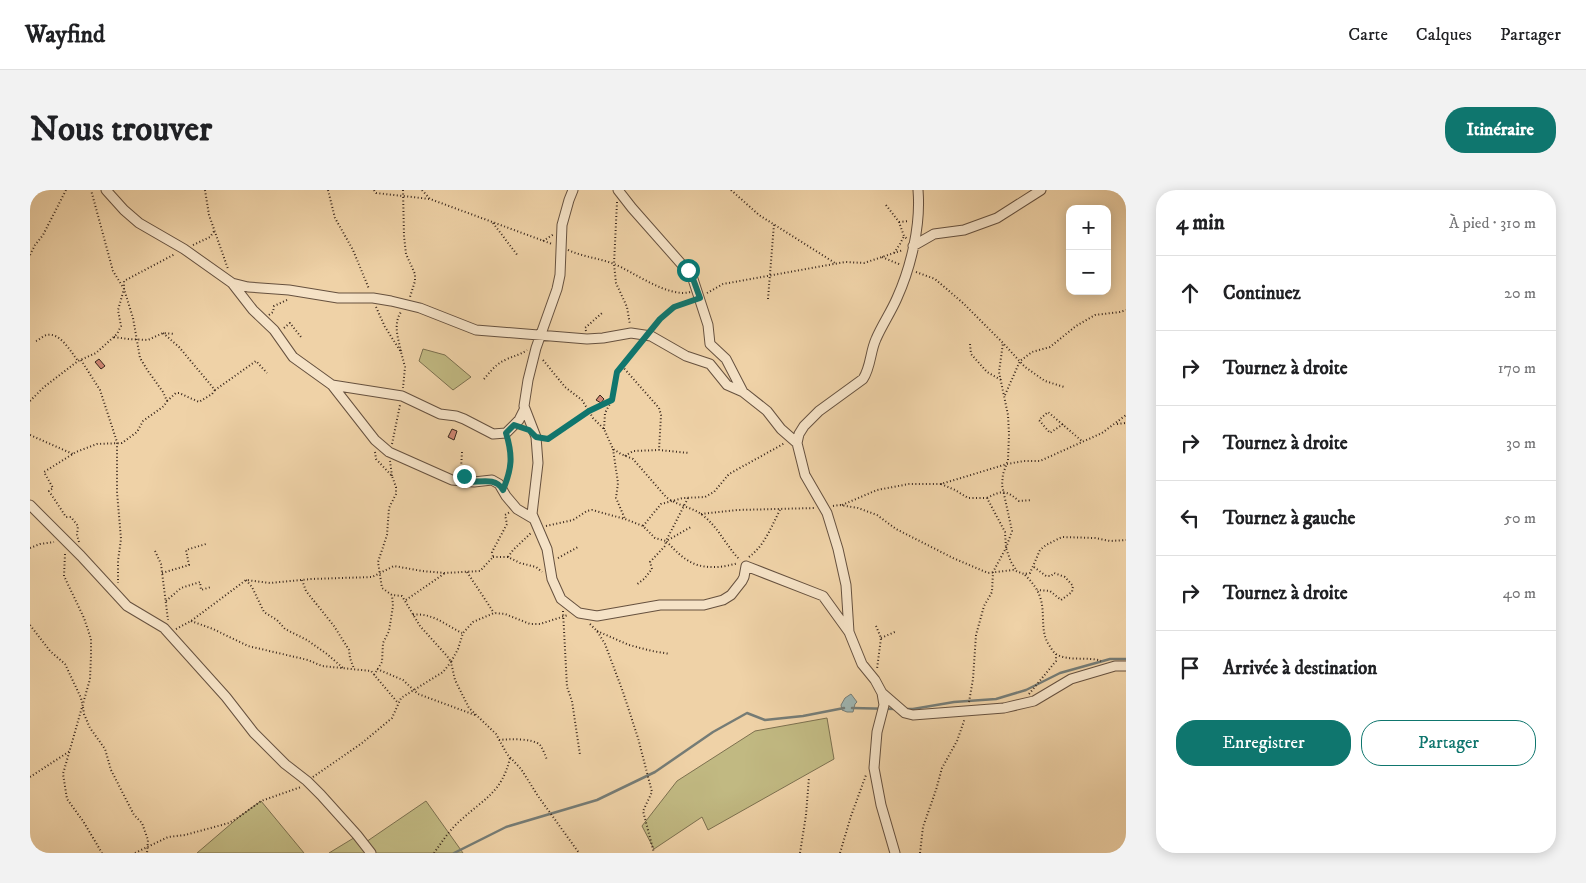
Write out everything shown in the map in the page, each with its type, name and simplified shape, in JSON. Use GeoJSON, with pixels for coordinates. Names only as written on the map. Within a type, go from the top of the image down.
{"type":"FeatureCollection","features":[{"type":"Feature","properties":{"kind":"street"},"geometry":{"type":"LineString","coordinates":[[106,190],[139,223],[184,249],[232,283],[276,334],[293,357],[332,385],[375,440],[389,452],[452,480],[465,482],[492,480],[499,484],[506,496],[517,508],[536,524]]}},
{"type":"Feature","properties":{"kind":"street"},"geometry":{"type":"LineString","coordinates":[[332,385],[402,396],[440,414],[464,419],[494,434],[506,433],[520,420],[524,410],[532,349],[541,335],[557,289],[560,275],[562,225],[573,190]]}},
{"type":"Feature","properties":{"kind":"street"},"geometry":{"type":"LineString","coordinates":[[795,441],[804,426],[819,411],[860,381],[868,372],[875,341],[897,299],[912,259],[919,203],[918,190]]}},
{"type":"Feature","properties":{"kind":"street"},"geometry":{"type":"LineString","coordinates":[[913,246],[934,234],[964,230],[997,218],[1042,190]]}},
{"type":"Feature","properties":{"kind":"street"},"geometry":{"type":"LineString","coordinates":[[618,194],[692,276],[708,325],[710,344],[726,359],[744,392]]}},
{"type":"Feature","properties":{"kind":"street"},"geometry":{"type":"LineString","coordinates":[[232,283],[338,298],[373,298],[420,308],[476,330],[588,339],[631,333],[647,335],[686,356],[710,364],[727,385],[744,392],[767,411],[795,441],[805,475],[824,508],[838,549],[846,585],[849,632]]}},
{"type":"Feature","properties":{"kind":"street"},"geometry":{"type":"LineString","coordinates":[[524,410],[536,437],[538,463],[532,514],[548,549],[552,579],[561,599],[579,613],[597,616],[660,605],[704,605],[723,600],[735,590],[744,577],[746,566],[822,596],[849,632],[862,664],[875,680],[882,693],[884,705],[877,732],[874,768],[881,805],[895,853]]}},
{"type":"Feature","properties":{"kind":"street"},"geometry":{"type":"LineString","coordinates":[[30,505],[126,606],[164,628],[213,682],[254,733],[284,764],[308,782],[353,830],[371,853]]}},
{"type":"Feature","properties":{"kind":"street"},"geometry":{"type":"LineString","coordinates":[[882,693],[905,713],[913,715],[1004,708],[1034,701],[1071,679],[1115,666],[1126,666]]}},
{"type":"Feature","properties":{"kind":"path"},"geometry":{"type":"LineString","coordinates":[[30,255],[43,235],[66,190]]}},
{"type":"Feature","properties":{"kind":"path"},"geometry":{"type":"LineString","coordinates":[[30,401],[44,387],[78,361],[96,353],[114,336],[121,326],[118,310],[124,289],[113,271],[91,190]]}},
{"type":"Feature","properties":{"kind":"path"},"geometry":{"type":"LineString","coordinates":[[205,190],[209,216],[232,283]]}},
{"type":"Feature","properties":{"kind":"path"},"geometry":{"type":"LineString","coordinates":[[328,190],[335,218],[353,250],[385,327],[401,352]]}},
{"type":"Feature","properties":{"kind":"path"},"geometry":{"type":"LineString","coordinates":[[374,190],[376,193],[430,199]]}},
{"type":"Feature","properties":{"kind":"path"},"geometry":{"type":"LineString","coordinates":[[403,190],[406,254],[415,274],[415,281],[408,305],[399,314],[396,328],[405,367],[398,420],[389,452],[396,494],[389,508],[387,535],[378,562],[382,588],[392,595],[402,596],[428,637],[447,656],[470,708],[496,734],[510,758],[521,769],[579,853]]}},
{"type":"Feature","properties":{"kind":"path"},"geometry":{"type":"LineString","coordinates":[[731,190],[759,215],[836,263]]}},
{"type":"Feature","properties":{"kind":"path"},"geometry":{"type":"LineString","coordinates":[[618,194],[615,223],[616,283],[627,307],[634,351]]}},
{"type":"Feature","properties":{"kind":"path"},"geometry":{"type":"LineString","coordinates":[[604,429],[605,413],[612,400],[617,372],[660,319],[674,307],[700,298],[723,284],[836,263],[864,263],[913,246],[904,236],[899,222],[886,205]]}},
{"type":"Feature","properties":{"kind":"path"},"geometry":{"type":"LineString","coordinates":[[493,223],[518,256]]}},
{"type":"Feature","properties":{"kind":"path"},"geometry":{"type":"LineString","coordinates":[[768,299],[774,224]]}},
{"type":"Feature","properties":{"kind":"path"},"geometry":{"type":"LineString","coordinates":[[167,401],[140,358],[138,339],[124,289],[124,281],[210,237],[215,230]]}},
{"type":"Feature","properties":{"kind":"path"},"geometry":{"type":"LineString","coordinates":[[894,253],[904,236]]}},
{"type":"Feature","properties":{"kind":"path"},"geometry":{"type":"LineString","coordinates":[[882,257],[935,279],[1003,343],[1025,367],[1045,381],[1064,388]]}},
{"type":"Feature","properties":{"kind":"path"},"geometry":{"type":"LineString","coordinates":[[263,319],[273,312],[274,306],[287,300]]}},
{"type":"Feature","properties":{"kind":"path"},"geometry":{"type":"LineString","coordinates":[[1005,395],[1020,362],[1032,352],[1050,347],[1076,326],[1095,315],[1126,310]]}},
{"type":"Feature","properties":{"kind":"path"},"geometry":{"type":"LineString","coordinates":[[588,339],[585,328],[602,313]]}},
{"type":"Feature","properties":{"kind":"path"},"geometry":{"type":"LineString","coordinates":[[276,334],[290,323],[301,337]]}},
{"type":"Feature","properties":{"kind":"path"},"geometry":{"type":"LineString","coordinates":[[114,336],[148,340],[163,333],[175,334]]}},
{"type":"Feature","properties":{"kind":"path"},"geometry":{"type":"LineString","coordinates":[[163,333],[179,347],[215,390]]}},
{"type":"Feature","properties":{"kind":"path"},"geometry":{"type":"LineString","coordinates":[[36,341],[47,335],[56,336],[66,345],[78,361]]}},
{"type":"Feature","properties":{"kind":"path"},"geometry":{"type":"LineString","coordinates":[[920,853],[923,827],[942,768],[956,741],[967,710],[973,679],[976,635],[984,606],[992,592],[993,572],[1012,532],[1003,480],[1007,464],[1009,434],[1005,395],[999,372],[1003,343]]}},
{"type":"Feature","properties":{"kind":"path"},"geometry":{"type":"LineString","coordinates":[[970,344],[971,354],[987,372],[1001,380]]}},
{"type":"Feature","properties":{"kind":"path"},"geometry":{"type":"LineString","coordinates":[[484,379],[501,362],[532,349],[565,388],[582,400],[593,418],[604,429],[613,449],[618,483],[616,498],[625,519]]}},
{"type":"Feature","properties":{"kind":"path"},"geometry":{"type":"LineString","coordinates":[[81,360],[100,390],[117,442],[117,492],[121,539],[118,561],[118,585],[111,578]]}},
{"type":"Feature","properties":{"kind":"path"},"geometry":{"type":"LineString","coordinates":[[81,547],[77,535],[78,526],[71,518],[66,517],[49,491],[53,488],[44,472],[73,454],[98,444],[122,442],[137,432],[143,421],[164,406],[176,393],[199,402],[256,361],[267,373]]}},
{"type":"Feature","properties":{"kind":"path"},"geometry":{"type":"LineString","coordinates":[[622,366],[659,408],[662,415],[660,450]]}},
{"type":"Feature","properties":{"kind":"path"},"geometry":{"type":"LineString","coordinates":[[536,437],[548,439],[589,411],[612,400]]}},
{"type":"Feature","properties":{"kind":"path"},"geometry":{"type":"LineString","coordinates":[[1063,424],[1050,433],[1039,420],[1048,412],[1063,424],[1083,442]]}},
{"type":"Feature","properties":{"kind":"path"},"geometry":{"type":"LineString","coordinates":[[840,506],[877,490],[909,484],[942,484],[1007,464],[1040,461],[1102,434],[1126,415]]}},
{"type":"Feature","properties":{"kind":"path"},"geometry":{"type":"LineString","coordinates":[[1114,424],[1126,423]]}},
{"type":"Feature","properties":{"kind":"path"},"geometry":{"type":"LineString","coordinates":[[503,490],[510,472],[512,460],[506,433]]}},
{"type":"Feature","properties":{"kind":"path"},"geometry":{"type":"LineString","coordinates":[[30,435],[73,454]]}},
{"type":"Feature","properties":{"kind":"path"},"geometry":{"type":"LineString","coordinates":[[375,440],[376,459],[392,476]]}},
{"type":"Feature","properties":{"kind":"path"},"geometry":{"type":"LineString","coordinates":[[643,526],[661,504],[688,498],[705,497],[714,492],[729,474],[795,441]]}},
{"type":"Feature","properties":{"kind":"path"},"geometry":{"type":"LineString","coordinates":[[508,557],[536,524],[573,520],[592,510],[643,526],[655,538],[666,542],[687,560],[698,566],[714,567],[742,562],[718,531],[701,514],[672,502],[634,459],[613,449]]}},
{"type":"Feature","properties":{"kind":"path"},"geometry":{"type":"LineString","coordinates":[[626,456],[631,452],[660,450],[689,452]]}},
{"type":"Feature","properties":{"kind":"path"},"geometry":{"type":"LineString","coordinates":[[462,452],[461,468],[465,482]]}},
{"type":"Feature","properties":{"kind":"path"},"geometry":{"type":"LineString","coordinates":[[942,484],[968,498],[987,498],[1004,492],[1020,502],[1032,500]]}},
{"type":"Feature","properties":{"kind":"path"},"geometry":{"type":"LineString","coordinates":[[636,585],[652,569],[650,562],[665,546],[688,498]]}},
{"type":"Feature","properties":{"kind":"path"},"geometry":{"type":"LineString","coordinates":[[987,498],[1005,532],[1006,548],[1017,572]]}},
{"type":"Feature","properties":{"kind":"path"},"geometry":{"type":"LineString","coordinates":[[701,514],[737,510],[780,510],[840,506],[858,508],[878,515],[896,529],[988,573],[1013,570],[1024,574],[1030,573],[1040,550],[1062,537],[1095,538],[1110,541],[1126,540]]}},
{"type":"Feature","properties":{"kind":"path"},"geometry":{"type":"LineString","coordinates":[[493,557],[492,552],[507,524],[505,515],[517,508]]}},
{"type":"Feature","properties":{"kind":"path"},"geometry":{"type":"LineString","coordinates":[[749,557],[757,551],[766,539],[780,510]]}},
{"type":"Feature","properties":{"kind":"path"},"geometry":{"type":"LineString","coordinates":[[666,542],[691,527]]}},
{"type":"Feature","properties":{"kind":"path"},"geometry":{"type":"LineString","coordinates":[[30,548],[40,544],[66,541],[64,576],[84,618],[91,639],[90,679],[63,774],[67,799],[89,829],[102,853]]}},
{"type":"Feature","properties":{"kind":"path"},"geometry":{"type":"LineString","coordinates":[[162,573],[189,564],[186,550],[206,544]]}},
{"type":"Feature","properties":{"kind":"path"},"geometry":{"type":"LineString","coordinates":[[549,563],[578,547]]}},
{"type":"Feature","properties":{"kind":"path"},"geometry":{"type":"LineString","coordinates":[[155,551],[161,564],[166,601],[168,622],[164,628]]}},
{"type":"Feature","properties":{"kind":"path"},"geometry":{"type":"LineString","coordinates":[[164,628],[177,628],[191,621],[246,580],[270,583],[372,577],[394,566],[445,573],[480,571],[493,557],[508,557],[520,563],[536,567],[552,579]]}},
{"type":"Feature","properties":{"kind":"path"},"geometry":{"type":"LineString","coordinates":[[1034,567],[1046,576],[1051,576],[1054,572],[1065,577],[1073,586],[1072,592],[1061,600],[1050,591],[1037,590]]}},
{"type":"Feature","properties":{"kind":"path"},"geometry":{"type":"LineString","coordinates":[[467,572],[494,614]]}},
{"type":"Feature","properties":{"kind":"path"},"geometry":{"type":"LineString","coordinates":[[405,600],[445,573]]}},
{"type":"Feature","properties":{"kind":"path"},"geometry":{"type":"LineString","coordinates":[[1024,574],[1035,585],[1041,600],[1044,638],[1056,654],[1064,657],[1092,658],[1115,666]]}},
{"type":"Feature","properties":{"kind":"path"},"geometry":{"type":"LineString","coordinates":[[246,580],[252,587],[264,612],[285,629],[307,640],[327,654],[343,668]]}},
{"type":"Feature","properties":{"kind":"path"},"geometry":{"type":"LineString","coordinates":[[302,580],[306,591],[334,626],[349,650],[354,670]]}},
{"type":"Feature","properties":{"kind":"path"},"geometry":{"type":"LineString","coordinates":[[166,601],[181,588],[200,582],[201,590],[211,587]]}},
{"type":"Feature","properties":{"kind":"path"},"geometry":{"type":"LineString","coordinates":[[374,675],[382,662],[383,643],[389,631],[392,595]]}},
{"type":"Feature","properties":{"kind":"path"},"geometry":{"type":"LineString","coordinates":[[561,599],[567,686],[572,701],[580,755]]}},
{"type":"Feature","properties":{"kind":"path"},"geometry":{"type":"LineString","coordinates":[[135,853],[168,837],[185,835],[229,823],[261,801],[308,782],[362,743],[392,718],[401,698],[443,672],[458,649],[463,633],[473,622],[494,614],[505,614],[530,624],[540,624],[579,613],[598,631],[605,644],[623,692],[652,792],[643,811],[654,853]]}},
{"type":"Feature","properties":{"kind":"path"},"geometry":{"type":"LineString","coordinates":[[413,615],[430,616],[463,633]]}},
{"type":"Feature","properties":{"kind":"path"},"geometry":{"type":"LineString","coordinates":[[191,621],[213,628],[248,646],[308,660],[322,666],[371,671],[398,703]]}},
{"type":"Feature","properties":{"kind":"path"},"geometry":{"type":"LineString","coordinates":[[30,625],[50,651],[65,664],[82,698],[84,714],[90,728],[105,749],[112,770],[134,815],[142,823],[148,840],[147,853]]}},
{"type":"Feature","properties":{"kind":"path"},"geometry":{"type":"LineString","coordinates":[[875,680],[881,638],[876,626]]}},
{"type":"Feature","properties":{"kind":"path"},"geometry":{"type":"LineString","coordinates":[[598,631],[629,644],[670,654]]}},
{"type":"Feature","properties":{"kind":"path"},"geometry":{"type":"LineString","coordinates":[[881,638],[897,632]]}},
{"type":"Feature","properties":{"kind":"path"},"geometry":{"type":"LineString","coordinates":[[1019,704],[1056,661],[1056,654]]}},
{"type":"Feature","properties":{"kind":"path"},"geometry":{"type":"LineString","coordinates":[[377,669],[403,680],[418,694],[478,716]]}},
{"type":"Feature","properties":{"kind":"path"},"geometry":{"type":"LineString","coordinates":[[499,740],[511,738],[536,742],[547,760]]}},
{"type":"Feature","properties":{"kind":"path"},"geometry":{"type":"LineString","coordinates":[[30,778],[70,751]]}},
{"type":"Feature","properties":{"kind":"path"},"geometry":{"type":"LineString","coordinates":[[434,853],[460,821],[493,793],[504,777],[510,758]]}},
{"type":"Feature","properties":{"kind":"path"},"geometry":{"type":"LineString","coordinates":[[840,853],[866,775],[874,768]]}},
{"type":"Feature","properties":{"kind":"path"},"geometry":{"type":"LineString","coordinates":[[800,853],[809,777]]}},
{"type":"Feature","properties":{"kind":"shaded area"},"geometry":{"type":"Polygon","coordinates":[[[423,349],[445,355],[471,377],[453,390],[419,361],[423,349]]]}},
{"type":"Feature","properties":{"kind":"shaded area"},"geometry":{"type":"Polygon","coordinates":[[[827,718],[834,759],[708,830],[702,817],[654,849],[642,826],[677,781],[755,731],[827,718]]]}},
{"type":"Feature","properties":{"kind":"shaded area"},"geometry":{"type":"Polygon","coordinates":[[[261,801],[304,853],[197,853],[239,817],[261,801]]]}},
{"type":"Feature","properties":{"kind":"shaded area"},"geometry":{"type":"Polygon","coordinates":[[[426,801],[463,853],[329,853],[357,836],[363,844],[426,801]]]}},
{"type":"Feature","properties":{"kind":"water"},"geometry":{"type":"Polygon","coordinates":[[[851,694],[857,702],[853,712],[847,712],[842,710],[841,705],[845,698],[851,694]]]}},
{"type":"Feature","properties":{"kind":"building"},"geometry":{"type":"Polygon","coordinates":[[[99,359],[105,366],[101,369],[95,362],[99,359]]]}},
{"type":"Feature","properties":{"kind":"building"},"geometry":{"type":"Polygon","coordinates":[[[600,395],[604,399],[601,403],[596,400],[600,395]]]}},
{"type":"Feature","properties":{"kind":"building"},"geometry":{"type":"Polygon","coordinates":[[[452,429],[457,431],[454,440],[448,437],[452,429]]]}},
{"type":"Feature","properties":{"kind":"waterway"},"geometry":{"type":"LineString","coordinates":[[904,709],[954,702],[996,699],[1026,690],[1060,673],[1110,659],[1126,659]]}},
{"type":"Feature","properties":{"kind":"waterway"},"geometry":{"type":"LineString","coordinates":[[454,853],[506,827],[597,800],[655,772],[713,732],[747,713],[765,720],[803,716],[844,708]]}},
{"type":"Feature","properties":{"kind":"waterway"},"geometry":{"type":"LineString","coordinates":[[852,708],[896,709]]}},
{"type":"Feature","properties":{"kind":"route"},"geometry":{"type":"LineString","coordinates":[[464,476],[465,482],[492,480],[499,484],[503,490],[510,472],[512,460],[506,433],[514,425],[529,430],[536,437],[548,439],[589,411],[612,400],[617,372],[660,319],[674,307],[700,298],[688,270]]}}]}
